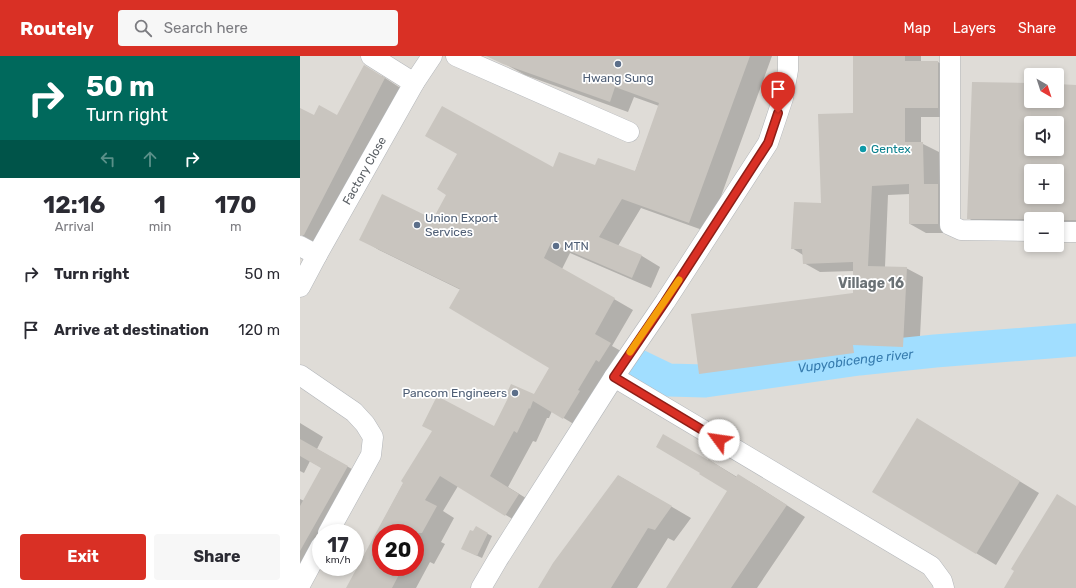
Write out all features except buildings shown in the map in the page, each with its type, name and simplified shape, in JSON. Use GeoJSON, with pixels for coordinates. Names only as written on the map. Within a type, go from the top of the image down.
{"type":"FeatureCollection","features":[{"type":"Feature","properties":{"kind":"lane"},"geometry":{"type":"LineString","coordinates":[[371,56],[414,83]]}},
{"type":"Feature","properties":{"kind":"lane","name":"Factory Close"},"geometry":{"type":"LineString","coordinates":[[300,287],[309,250],[432,56]]}},
{"type":"Feature","properties":{"kind":"lane"},"geometry":{"type":"LineString","coordinates":[[456,56],[629,132]]}},
{"type":"Feature","properties":{"kind":"lane"},"geometry":{"type":"LineString","coordinates":[[481,588],[614,377],[665,302],[768,143],[783,98],[788,70],[788,56]]}},
{"type":"Feature","properties":{"kind":"lane"},"geometry":{"type":"LineString","coordinates":[[950,56],[950,225],[960,230],[1024,231]]}},
{"type":"Feature","properties":{"kind":"lane"},"geometry":{"type":"LineString","coordinates":[[1064,232],[1076,232]]}},
{"type":"Feature","properties":{"kind":"lane"},"geometry":{"type":"LineString","coordinates":[[300,375],[354,412],[365,424],[373,437],[371,455],[333,524]]}},
{"type":"Feature","properties":{"kind":"lane"},"geometry":{"type":"LineString","coordinates":[[614,377],[931,566],[942,581],[944,588]]}},
{"type":"Feature","properties":{"kind":"lane"},"geometry":{"type":"LineString","coordinates":[[300,585],[312,563]]}},
{"type":"Feature","properties":{"kind":"shaded area"},"geometry":{"type":"Polygon","coordinates":[[[300,56],[1076,56],[1076,588],[300,588],[300,56]]]}},
{"type":"Feature","properties":{"kind":"waterway","name":"Vupyobicenge river"},"geometry":{"type":"LineString","coordinates":[[639,366],[668,380],[705,381],[859,359],[935,351],[1076,340]]}},
{"type":"Feature","properties":{"kind":"slow traffic"},"geometry":{"type":"LineString","coordinates":[[630,352],[679,280]]}},
{"type":"Feature","properties":{"kind":"place","name":"Hwang Sung"},"geometry":{"type":"Point","coordinates":[618,64]}},
{"type":"Feature","properties":{"kind":"place","name":"Gentex"},"geometry":{"type":"Point","coordinates":[863,149]}},
{"type":"Feature","properties":{"kind":"place","name":"Union Export Services"},"geometry":{"type":"Point","coordinates":[417,225]}},
{"type":"Feature","properties":{"kind":"place","name":"MTN"},"geometry":{"type":"Point","coordinates":[556,246]}},
{"type":"Feature","properties":{"kind":"place","name":"Pancom Engineers"},"geometry":{"type":"Point","coordinates":[515,393]}},
{"type":"Feature","properties":{"kind":"district","name":"Village 16"},"geometry":{"type":"Point","coordinates":[871,283]}},
{"type":"Feature","properties":{"kind":"route"},"geometry":{"type":"LineString","coordinates":[[719,440],[614,377],[665,302],[768,143],[778,113]]}}]}
